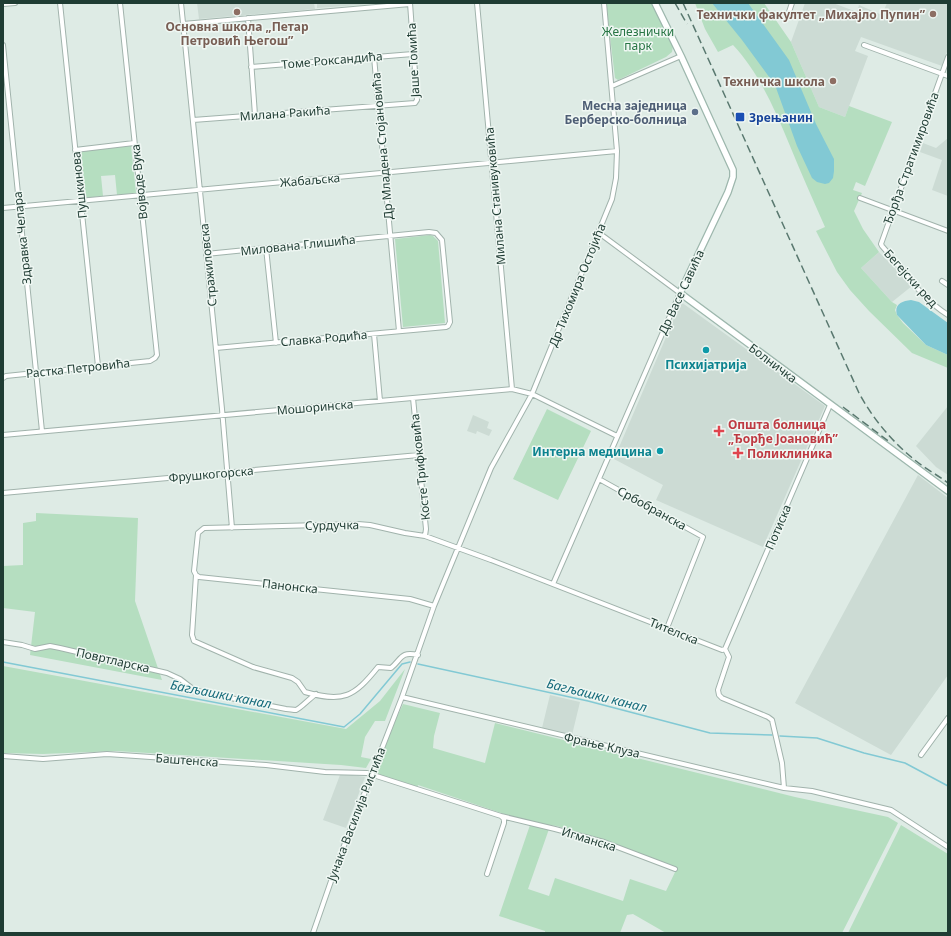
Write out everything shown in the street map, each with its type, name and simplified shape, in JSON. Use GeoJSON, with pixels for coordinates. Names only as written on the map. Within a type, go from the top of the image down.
{"type":"FeatureCollection","features":[{"type":"Feature","properties":{"kind":"street"},"geometry":{"type":"LineString","coordinates":[[3,4],[15,3]]}},
{"type":"Feature","properties":{"kind":"street","name":"Пушкинова"},"geometry":{"type":"LineString","coordinates":[[60,3],[98,366]]}},
{"type":"Feature","properties":{"kind":"street","name":"Војводе Вука"},"geometry":{"type":"LineString","coordinates":[[120,3],[156,349],[156,355],[153,360]]}},
{"type":"Feature","properties":{"kind":"street","name":"Стражиловска"},"geometry":{"type":"LineString","coordinates":[[181,3],[216,348],[232,528]]}},
{"type":"Feature","properties":{"kind":"street","name":"Милана Станивуковића"},"geometry":{"type":"LineString","coordinates":[[477,3],[512,390]]}},
{"type":"Feature","properties":{"kind":"street","name":"Др Тихомира Остојића"},"geometry":{"type":"LineString","coordinates":[[457,548],[491,468],[532,394],[599,233],[614,191],[617,151],[604,3]]}},
{"type":"Feature","properties":{"kind":"street","name":"Др Васе Савића"},"geometry":{"type":"LineString","coordinates":[[553,584],[680,293],[728,192],[733,173],[732,167],[681,56],[654,3]]}},
{"type":"Feature","properties":{"kind":"street"},"geometry":{"type":"LineString","coordinates":[[789,12],[792,3]]}},
{"type":"Feature","properties":{"kind":"street"},"geometry":{"type":"LineString","coordinates":[[183,24],[410,4]]}},
{"type":"Feature","properties":{"kind":"street","name":"Јаше Томића"},"geometry":{"type":"LineString","coordinates":[[378,106],[412,104],[417,102],[410,4]]}},
{"type":"Feature","properties":{"kind":"street"},"geometry":{"type":"LineString","coordinates":[[248,18],[255,115]]}},
{"type":"Feature","properties":{"kind":"street"},"geometry":{"type":"LineString","coordinates":[[864,44],[948,76]]}},
{"type":"Feature","properties":{"kind":"street","name":"Здравка Челара"},"geometry":{"type":"LineString","coordinates":[[3,45],[42,431]]}},
{"type":"Feature","properties":{"kind":"street","name":"Томе Роксандића"},"geometry":{"type":"LineString","coordinates":[[251,67],[413,54]]}},
{"type":"Feature","properties":{"kind":"street"},"geometry":{"type":"LineString","coordinates":[[612,86],[681,56]]}},
{"type":"Feature","properties":{"kind":"street","name":"Др Младена Стојановића"},"geometry":{"type":"LineString","coordinates":[[374,57],[400,331]]}},
{"type":"Feature","properties":{"kind":"street","name":"Ђорђа Стратимировића"},"geometry":{"type":"LineString","coordinates":[[883,237],[948,57]]}},
{"type":"Feature","properties":{"kind":"street","name":"Милана Ракића"},"geometry":{"type":"LineString","coordinates":[[193,120],[378,106]]}},
{"type":"Feature","properties":{"kind":"street"},"geometry":{"type":"LineString","coordinates":[[75,150],[134,143]]}},
{"type":"Feature","properties":{"kind":"street","name":"Жабаљска"},"geometry":{"type":"LineString","coordinates":[[3,208],[385,174],[617,151]]}},
{"type":"Feature","properties":{"kind":"street"},"geometry":{"type":"LineString","coordinates":[[860,198],[948,231]]}},
{"type":"Feature","properties":{"kind":"street","name":"Др Младена Стојановића"},"geometry":{"type":"LineString","coordinates":[[390,236],[429,232],[436,233],[441,238],[450,322],[446,327],[433,328]]}},
{"type":"Feature","properties":{"kind":"street","name":"Болничка"},"geometry":{"type":"LineString","coordinates":[[599,233],[948,492]]}},
{"type":"Feature","properties":{"kind":"street","name":"Милована Глишића"},"geometry":{"type":"LineString","coordinates":[[206,254],[390,236]]}},
{"type":"Feature","properties":{"kind":"street","name":"Бегејски ред"},"geometry":{"type":"LineString","coordinates":[[883,237],[882,246],[925,297],[937,308],[948,315]]}},
{"type":"Feature","properties":{"kind":"street"},"geometry":{"type":"LineString","coordinates":[[266,248],[276,343]]}},
{"type":"Feature","properties":{"kind":"street","name":"Бегејски ред"},"geometry":{"type":"LineString","coordinates":[[942,281],[948,286]]}},
{"type":"Feature","properties":{"kind":"street","name":"Славка Родића"},"geometry":{"type":"LineString","coordinates":[[216,348],[433,328]]}},
{"type":"Feature","properties":{"kind":"street"},"geometry":{"type":"LineString","coordinates":[[374,334],[380,401]]}},
{"type":"Feature","properties":{"kind":"street","name":"Растка Петровића"},"geometry":{"type":"LineString","coordinates":[[3,378],[6,376],[36,372],[153,360]]}},
{"type":"Feature","properties":{"kind":"street","name":"Мошоринска"},"geometry":{"type":"LineString","coordinates":[[3,435],[512,390],[532,394],[617,436]]}},
{"type":"Feature","properties":{"kind":"street","name":"Косте Трифковића"},"geometry":{"type":"LineString","coordinates":[[413,398],[426,529],[425,536]]}},
{"type":"Feature","properties":{"kind":"street","name":"Потиска"},"geometry":{"type":"LineString","coordinates":[[725,649],[830,405]]}},
{"type":"Feature","properties":{"kind":"street","name":"Фрушкогорска"},"geometry":{"type":"LineString","coordinates":[[3,493],[419,455]]}},
{"type":"Feature","properties":{"kind":"street","name":"Србобранска"},"geometry":{"type":"LineString","coordinates":[[599,478],[702,535],[703,540],[667,628]]}},
{"type":"Feature","properties":{"kind":"street","name":"Сурдучка"},"geometry":{"type":"LineString","coordinates":[[196,576],[194,571],[198,536],[200,531],[204,528],[358,524],[425,536],[457,548]]}},
{"type":"Feature","properties":{"kind":"street"},"geometry":{"type":"LineString","coordinates":[[402,697],[434,606],[457,548]]}},
{"type":"Feature","properties":{"kind":"street","name":"Тителска"},"geometry":{"type":"LineString","coordinates":[[457,548],[722,650],[725,649]]}},
{"type":"Feature","properties":{"kind":"street"},"geometry":{"type":"LineString","coordinates":[[196,576],[192,634],[194,641],[253,666],[292,678],[298,682],[308,699]]}},
{"type":"Feature","properties":{"kind":"street","name":"Панонска"},"geometry":{"type":"LineString","coordinates":[[196,576],[410,599],[434,606]]}},
{"type":"Feature","properties":{"kind":"street","name":"Повртларска"},"geometry":{"type":"LineString","coordinates":[[3,642],[35,649],[50,646],[86,653],[167,673],[180,679],[192,689],[205,693],[286,709],[298,709],[308,699],[316,694]]}},
{"type":"Feature","properties":{"kind":"street"},"geometry":{"type":"LineString","coordinates":[[725,649],[729,657],[718,690],[719,695],[722,698],[772,720],[782,763],[784,788]]}},
{"type":"Feature","properties":{"kind":"street"},"geometry":{"type":"LineString","coordinates":[[305,692],[333,697],[347,695],[359,688],[379,667],[389,668],[394,666],[402,655],[409,653],[418,654]]}},
{"type":"Feature","properties":{"kind":"street","name":"Фрање Клуза"},"geometry":{"type":"LineString","coordinates":[[402,697],[784,788],[812,791],[891,810],[948,846]]}},
{"type":"Feature","properties":{"kind":"street","name":"Јунака Василија Ристића"},"geometry":{"type":"LineString","coordinates":[[313,933],[370,774],[402,697]]}},
{"type":"Feature","properties":{"kind":"street"},"geometry":{"type":"LineString","coordinates":[[921,755],[948,718]]}},
{"type":"Feature","properties":{"kind":"street","name":"Баштенска"},"geometry":{"type":"LineString","coordinates":[[3,756],[43,759],[107,754],[266,765],[325,772],[358,772],[370,774]]}},
{"type":"Feature","properties":{"kind":"street","name":"Игманска"},"geometry":{"type":"LineString","coordinates":[[370,774],[501,816],[604,842],[674,869]]}},
{"type":"Feature","properties":{"kind":"street"},"geometry":{"type":"LineString","coordinates":[[487,874],[504,823],[504,819],[501,816]]}},
{"type":"Feature","properties":{"kind":"shaded area","name":"Основна школа „Петар Петровић Његош”"},"geometry":{"type":"Polygon","coordinates":[[[197,3],[314,3],[315,9],[199,19],[197,3]]]}},
{"type":"Feature","properties":{"kind":"shaded area"},"geometry":{"type":"Polygon","coordinates":[[[317,3],[386,3],[317,8],[317,3]]]}},
{"type":"Feature","properties":{"kind":"shaded area","name":"Техничка школа"},"geometry":{"type":"Polygon","coordinates":[[[805,3],[833,3],[857,12],[859,5],[882,15],[887,3],[948,3],[948,49],[942,66],[861,37],[855,51],[868,56],[845,117],[819,107],[791,42],[805,3]]]}},
{"type":"Feature","properties":{"kind":"shaded area"},"geometry":{"type":"Polygon","coordinates":[[[948,138],[948,196],[932,190],[942,160],[920,152],[923,143],[936,148],[948,138]]]}},
{"type":"Feature","properties":{"kind":"shaded area"},"geometry":{"type":"Polygon","coordinates":[[[879,252],[912,286],[892,302],[861,268],[879,252]]]}},
{"type":"Feature","properties":{"kind":"shaded area","name":"Општа болница „Ђорђе Јоановић”"},"geometry":{"type":"Polygon","coordinates":[[[681,302],[825,406],[763,547],[656,500],[663,485],[614,459],[681,302]]]}},
{"type":"Feature","properties":{"kind":"shaded area"},"geometry":{"type":"Polygon","coordinates":[[[948,406],[948,475],[936,467],[916,446],[948,406]]]}},
{"type":"Feature","properties":{"kind":"shaded area"},"geometry":{"type":"Polygon","coordinates":[[[473,415],[489,422],[487,428],[492,430],[489,436],[477,431],[476,434],[467,431],[473,415]]]}},
{"type":"Feature","properties":{"kind":"shaded area"},"geometry":{"type":"Polygon","coordinates":[[[918,475],[948,498],[948,675],[891,755],[795,703],[918,475]]]}},
{"type":"Feature","properties":{"kind":"shaded area"},"geometry":{"type":"Polygon","coordinates":[[[550,695],[580,702],[572,735],[542,728],[550,695]]]}},
{"type":"Feature","properties":{"kind":"shaded area"},"geometry":{"type":"Polygon","coordinates":[[[340,775],[365,777],[346,828],[323,820],[340,775]]]}},
{"type":"Feature","properties":{"kind":"green space","name":"Железнички парк"},"geometry":{"type":"Polygon","coordinates":[[[606,3],[651,3],[673,46],[672,52],[666,57],[618,80],[615,78],[606,3]]]}},
{"type":"Feature","properties":{"kind":"green space"},"geometry":{"type":"Polygon","coordinates":[[[695,3],[764,3],[791,42],[819,107],[845,117],[849,106],[892,122],[865,186],[856,182],[853,190],[862,193],[854,211],[863,229],[879,252],[861,268],[892,302],[897,305],[895,310],[903,323],[926,345],[948,355],[948,368],[912,353],[869,311],[850,290],[837,272],[816,231],[825,227],[779,119],[766,93],[743,56],[733,45],[718,52],[705,29],[695,3]]]}},
{"type":"Feature","properties":{"kind":"green space"},"geometry":{"type":"Polygon","coordinates":[[[131,146],[136,193],[117,195],[115,175],[101,176],[103,196],[84,198],[79,151],[131,146]]]}},
{"type":"Feature","properties":{"kind":"green space"},"geometry":{"type":"Polygon","coordinates":[[[430,235],[438,241],[445,323],[403,327],[395,239],[430,235]]]}},
{"type":"Feature","properties":{"kind":"green space"},"geometry":{"type":"Polygon","coordinates":[[[547,409],[591,431],[558,500],[513,479],[547,409]]]}},
{"type":"Feature","properties":{"kind":"green space"},"geometry":{"type":"Polygon","coordinates":[[[36,513],[138,518],[135,601],[162,680],[30,655],[35,612],[3,608],[3,566],[23,565],[23,523],[36,521],[36,513]]]}},
{"type":"Feature","properties":{"kind":"green space"},"geometry":{"type":"Polygon","coordinates":[[[3,666],[346,729],[380,701],[405,669],[385,721],[375,721],[365,737],[361,757],[371,759],[366,768],[341,765],[116,751],[43,754],[3,753],[3,666]]]}},
{"type":"Feature","properties":{"kind":"green space"},"geometry":{"type":"Polygon","coordinates":[[[403,704],[440,713],[434,736],[433,748],[485,763],[495,723],[795,797],[888,817],[898,823],[842,933],[666,933],[633,914],[627,915],[620,933],[545,933],[545,931],[499,916],[530,825],[549,829],[528,889],[549,896],[555,878],[623,901],[630,879],[666,891],[677,868],[600,839],[557,826],[531,823],[418,785],[417,788],[375,773],[403,704]]]}},
{"type":"Feature","properties":{"kind":"green space"},"geometry":{"type":"Polygon","coordinates":[[[901,825],[948,854],[948,933],[848,933],[901,825]]]}},
{"type":"Feature","properties":{"kind":"water"},"geometry":{"type":"Polygon","coordinates":[[[712,3],[748,3],[789,60],[816,124],[834,159],[833,178],[829,183],[825,184],[817,182],[812,178],[797,146],[775,85],[742,40],[712,3]]]}},
{"type":"Feature","properties":{"kind":"water"},"geometry":{"type":"Polygon","coordinates":[[[911,300],[919,302],[948,323],[948,355],[926,345],[897,315],[897,306],[904,301],[911,300]]]}},
{"type":"Feature","properties":{"kind":"waterway","name":"Багљашки канал"},"geometry":{"type":"LineString","coordinates":[[3,662],[344,727],[360,714],[402,664],[410,662]]}},
{"type":"Feature","properties":{"kind":"waterway","name":"Багљашки канал"},"geometry":{"type":"LineString","coordinates":[[418,664],[588,701],[710,733],[772,735]]}},
{"type":"Feature","properties":{"kind":"waterway","name":"Багљашки канал"},"geometry":{"type":"LineString","coordinates":[[780,736],[817,738],[864,753],[905,763],[948,786]]}},
{"type":"Feature","properties":{"kind":"railway"},"geometry":{"type":"LineString","coordinates":[[675,3],[687,24]]}},
{"type":"Feature","properties":{"kind":"railway"},"geometry":{"type":"LineString","coordinates":[[683,3],[859,393],[875,419],[895,442],[914,460],[948,483]]}},
{"type":"Feature","properties":{"kind":"railway"},"geometry":{"type":"LineString","coordinates":[[843,407],[891,443]]}},
{"type":"Feature","properties":{"kind":"place","name":"Основна школа „Петар Петровић Његош”"},"geometry":{"type":"Point","coordinates":[237,12]}},
{"type":"Feature","properties":{"kind":"place","name":"Технички факултет „Михајло Пупин”"},"geometry":{"type":"Point","coordinates":[933,14]}},
{"type":"Feature","properties":{"kind":"place","name":"Техничка школа"},"geometry":{"type":"Point","coordinates":[833,81]}},
{"type":"Feature","properties":{"kind":"place","name":"Месна заједница Берберско-болница"},"geometry":{"type":"Point","coordinates":[695,112]}},
{"type":"Feature","properties":{"kind":"place","name":"Зрењанин"},"geometry":{"type":"Point","coordinates":[740,117]}},
{"type":"Feature","properties":{"kind":"place","name":"Психијатрија"},"geometry":{"type":"Point","coordinates":[706,350]}},
{"type":"Feature","properties":{"kind":"place","name":"Општа болница „Ђорђе Јоановић”"},"geometry":{"type":"Point","coordinates":[719,431]}},
{"type":"Feature","properties":{"kind":"place","name":"Интерна медицина"},"geometry":{"type":"Point","coordinates":[660,451]}},
{"type":"Feature","properties":{"kind":"place","name":"Поликлиника"},"geometry":{"type":"Point","coordinates":[738,453]}}]}
